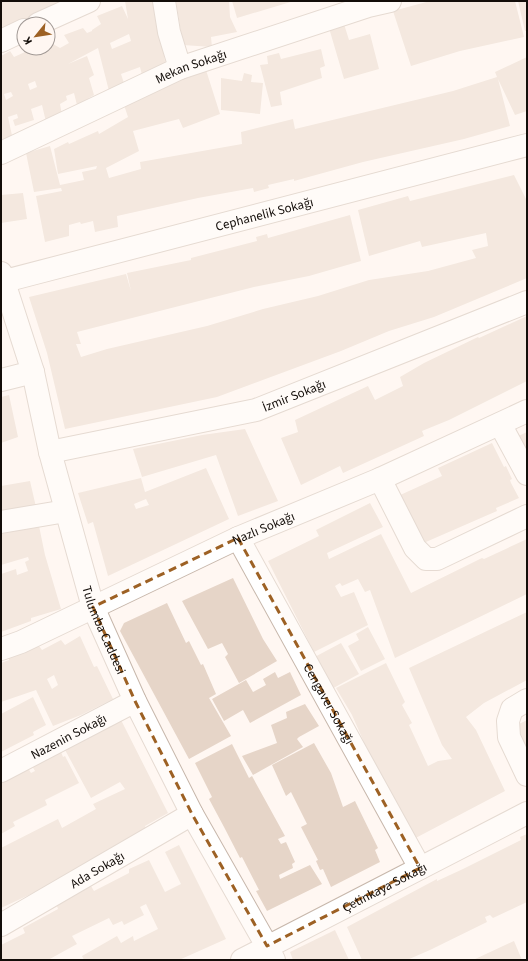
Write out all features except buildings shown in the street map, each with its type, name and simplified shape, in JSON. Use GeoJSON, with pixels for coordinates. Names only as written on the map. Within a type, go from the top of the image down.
{"type":"FeatureCollection","features":[{"type":"Feature","properties":{"kind":"street"},"geometry":{"type":"LineString","coordinates":[[56,16],[89,1]]}},
{"type":"Feature","properties":{"kind":"street"},"geometry":{"type":"LineString","coordinates":[[164,1],[169,32],[180,68]]}},
{"type":"Feature","properties":{"kind":"street","name":"Mekan Sokağı"},"geometry":{"type":"LineString","coordinates":[[1,153],[180,68],[368,6],[390,1]]}},
{"type":"Feature","properties":{"kind":"street"},"geometry":{"type":"LineString","coordinates":[[1,41],[16,34]]}},
{"type":"Feature","properties":{"kind":"street","name":"Cephanelik Sokağı"},"geometry":{"type":"LineString","coordinates":[[2,278],[527,145]]}},
{"type":"Feature","properties":{"kind":"street","name":"Tulumba Caddesi"},"geometry":{"type":"LineString","coordinates":[[2,278],[33,372],[50,452],[93,607],[135,701],[192,814],[270,953]]}},
{"type":"Feature","properties":{"kind":"street","name":"İzmir Sokağı"},"geometry":{"type":"LineString","coordinates":[[50,452],[256,410],[527,302]]}},
{"type":"Feature","properties":{"kind":"street"},"geometry":{"type":"LineString","coordinates":[[1,380],[33,372]]}},
{"type":"Feature","properties":{"kind":"street","name":"Nazlı Sokağı"},"geometry":{"type":"LineString","coordinates":[[1,649],[21,642],[238,538],[380,479],[527,411]]}},
{"type":"Feature","properties":{"kind":"street"},"geometry":{"type":"LineString","coordinates":[[500,424],[527,474]]}},
{"type":"Feature","properties":{"kind":"street"},"geometry":{"type":"LineString","coordinates":[[380,479],[415,548],[426,559],[437,559],[527,516]]}},
{"type":"Feature","properties":{"kind":"street"},"geometry":{"type":"LineString","coordinates":[[1,522],[66,512]]}},
{"type":"Feature","properties":{"kind":"street","name":"Cengaver Sokağı"},"geometry":{"type":"LineString","coordinates":[[238,538],[420,868]]}},
{"type":"Feature","properties":{"kind":"street"},"geometry":{"type":"LineString","coordinates":[[527,700],[512,709],[508,721],[509,737],[527,775]]}},
{"type":"Feature","properties":{"kind":"street","name":"Nazenin Sokağı"},"geometry":{"type":"LineString","coordinates":[[1,770],[135,701]]}},
{"type":"Feature","properties":{"kind":"street","name":"Çetinkaya Sokağı"},"geometry":{"type":"LineString","coordinates":[[242,960],[270,953],[420,868],[527,813]]}},
{"type":"Feature","properties":{"kind":"street","name":"Ada Sokağı"},"geometry":{"type":"LineString","coordinates":[[1,925],[192,814]]}},
{"type":"Feature","properties":{"kind":"highlighted area"},"geometry":{"type":"Polygon","coordinates":[[[238,538],[420,868],[267,946],[192,814],[135,701],[93,607],[238,538]]]}}]}
